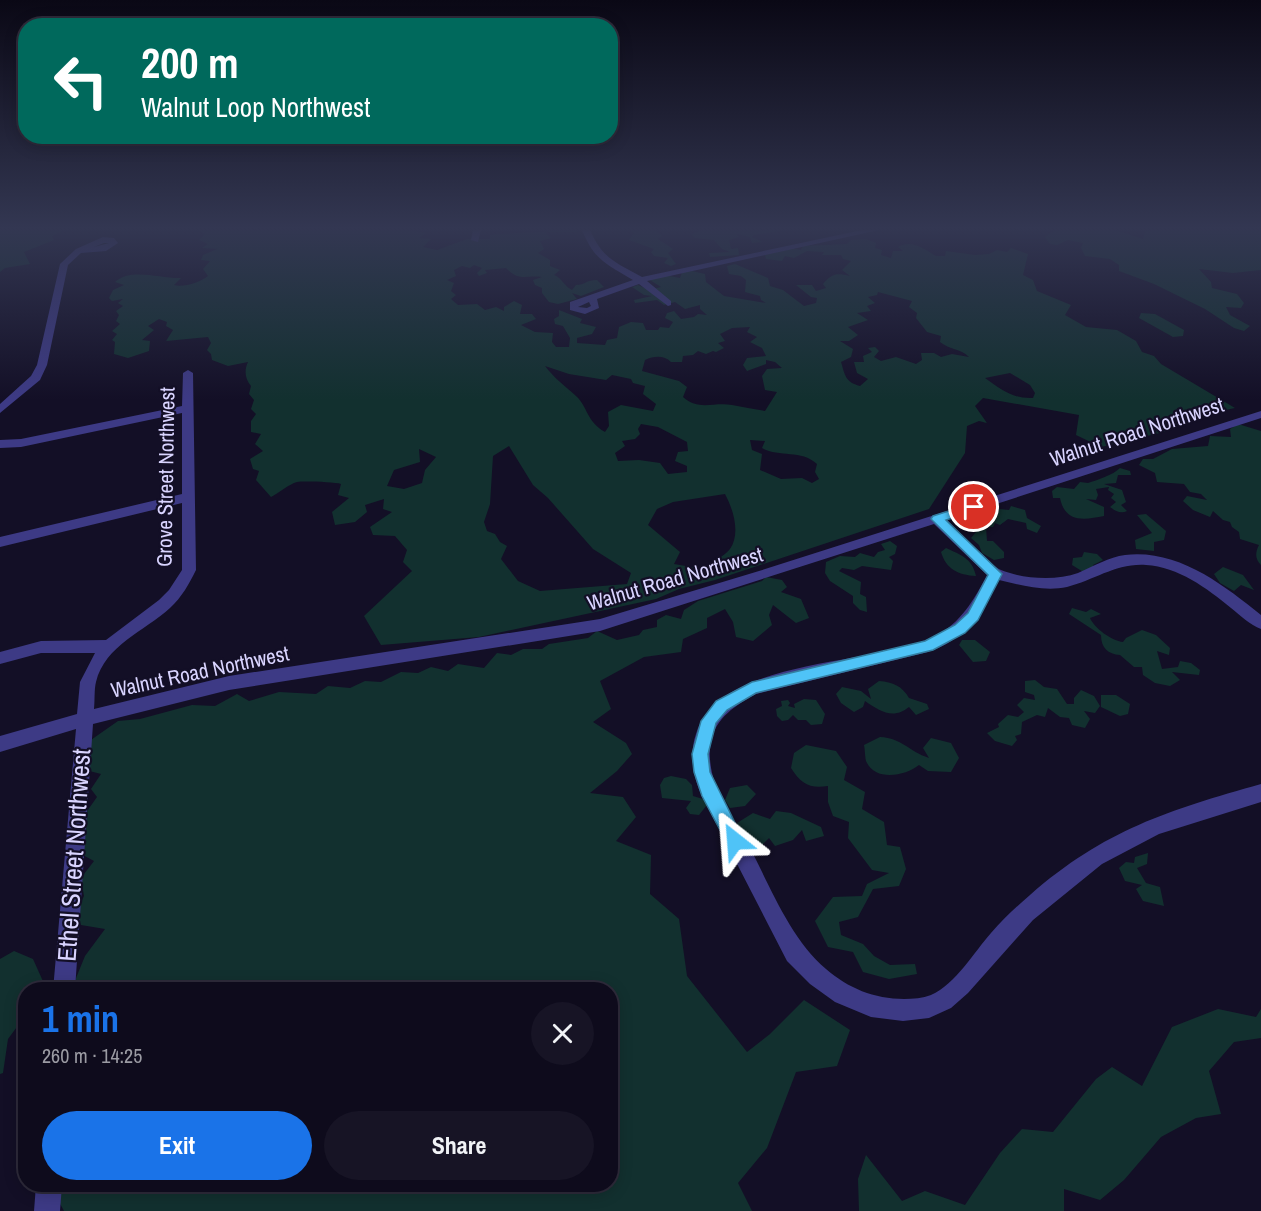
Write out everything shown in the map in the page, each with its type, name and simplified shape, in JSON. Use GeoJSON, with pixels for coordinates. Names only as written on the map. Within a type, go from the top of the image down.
{"type":"FeatureCollection","features":[{"type":"Feature","properties":{"kind":"street"},"geometry":{"type":"LineString","coordinates":[[0,410],[36,378],[42,365],[59,287]]}},
{"type":"Feature","properties":{"kind":"street"},"geometry":{"type":"LineString","coordinates":[[592,298],[623,287]]}},
{"type":"Feature","properties":{"kind":"street"},"geometry":{"type":"LineString","coordinates":[[648,287],[668,303]]}},
{"type":"Feature","properties":{"kind":"street","name":"Grove Street Northwest"},"geometry":{"type":"LineString","coordinates":[[85,719],[88,682],[95,665],[108,646],[143,622],[184,583],[189,570],[188,373]]}},
{"type":"Feature","properties":{"kind":"street"},"geometry":{"type":"LineString","coordinates":[[0,444],[21,443],[188,408]]}},
{"type":"Feature","properties":{"kind":"street","name":"Walnut Road Northwest"},"geometry":{"type":"LineString","coordinates":[[0,744],[85,719],[229,683],[508,641],[600,624],[937,519],[1261,414]]}},
{"type":"Feature","properties":{"kind":"street"},"geometry":{"type":"LineString","coordinates":[[0,542],[188,497]]}},
{"type":"Feature","properties":{"kind":"street"},"geometry":{"type":"LineString","coordinates":[[937,519],[995,574],[1040,584],[1060,584],[1112,563],[1128,560],[1168,564],[1212,585],[1261,623]]}},
{"type":"Feature","properties":{"kind":"street"},"geometry":{"type":"LineString","coordinates":[[995,574],[973,616],[945,639],[928,646],[752,688],[722,705],[709,721],[700,754],[702,772],[708,790],[795,952],[815,975],[837,992],[864,1006],[890,1010],[921,1009],[942,1001],[1005,933],[1050,891],[1097,856],[1145,831],[1197,811],[1261,794]]}},
{"type":"Feature","properties":{"kind":"street"},"geometry":{"type":"LineString","coordinates":[[0,658],[41,647],[108,646]]}},
{"type":"Feature","properties":{"kind":"street","name":"Ethel Street Northwest"},"geometry":{"type":"LineString","coordinates":[[65,982],[85,719]]}},
{"type":"Feature","properties":{"kind":"street"},"geometry":{"type":"LineString","coordinates":[[47,1211],[48,1192]]}},
{"type":"Feature","properties":{"kind":"green space"},"geometry":{"type":"Polygon","coordinates":[[[121,287],[453,287],[451,291],[456,295],[451,299],[458,305],[477,304],[485,310],[496,307],[504,311],[504,307],[514,301],[522,305],[520,314],[532,314],[536,319],[521,325],[535,332],[553,333],[552,342],[556,347],[569,347],[570,338],[563,326],[555,324],[554,319],[559,316],[559,310],[582,319],[580,323],[596,327],[592,334],[577,338],[577,343],[605,345],[607,340],[617,338],[619,327],[631,322],[643,323],[646,330],[658,330],[660,327],[669,328],[673,322],[665,318],[667,313],[674,311],[681,319],[698,314],[707,315],[700,309],[700,305],[685,309],[675,302],[664,305],[657,300],[635,303],[634,300],[652,296],[644,295],[633,287],[649,290],[660,287],[712,287],[724,296],[766,303],[761,300],[760,296],[745,292],[745,287],[772,287],[783,290],[804,306],[816,303],[817,298],[811,297],[798,287],[813,287],[816,291],[826,288],[825,287],[1035,287],[1037,291],[1071,305],[1065,315],[1086,327],[1117,330],[1136,341],[1142,352],[1154,356],[1161,364],[1235,408],[1193,417],[1164,432],[1101,447],[1076,435],[1079,415],[983,398],[975,406],[987,423],[979,421],[967,426],[965,453],[929,509],[715,580],[679,589],[656,599],[479,637],[381,645],[364,616],[412,571],[403,562],[407,550],[395,536],[373,535],[370,527],[392,512],[383,509],[384,499],[365,505],[367,512],[355,522],[335,525],[332,512],[349,498],[338,495],[341,484],[297,482],[271,497],[256,480],[259,471],[253,469],[250,459],[263,451],[255,444],[261,434],[251,432],[251,421],[256,414],[251,409],[254,400],[249,394],[251,386],[246,374],[248,362],[228,366],[212,360],[207,350],[211,343],[208,337],[166,341],[173,330],[166,326],[167,322],[159,319],[148,326],[154,330],[142,340],[150,341],[149,351],[128,358],[114,354],[115,342],[112,340],[117,334],[112,331],[120,324],[116,321],[119,315],[116,311],[123,306],[118,303],[123,299],[112,301],[109,298],[113,290],[121,287]],[[878,292],[877,295],[868,297],[875,303],[867,306],[871,311],[857,313],[868,320],[848,327],[858,335],[849,341],[840,341],[853,349],[851,357],[841,362],[846,377],[851,382],[860,386],[868,379],[857,373],[854,362],[864,362],[863,356],[872,352],[868,348],[875,347],[879,351],[874,357],[881,361],[896,357],[916,364],[922,360],[921,353],[934,353],[941,357],[952,354],[969,357],[940,342],[941,336],[927,332],[916,318],[917,313],[909,307],[912,301],[878,292]],[[750,327],[732,328],[720,334],[725,341],[718,343],[724,348],[716,352],[706,354],[698,351],[693,355],[683,356],[682,362],[671,362],[662,357],[652,358],[645,360],[642,371],[679,381],[687,387],[683,397],[694,404],[725,404],[765,411],[777,392],[765,390],[762,376],[767,369],[782,368],[775,362],[766,360],[766,364],[747,371],[743,365],[747,358],[766,356],[762,348],[750,342],[757,337],[747,332],[750,327]],[[545,366],[580,400],[594,423],[605,432],[609,426],[608,412],[621,405],[653,411],[656,404],[643,394],[645,386],[633,383],[631,379],[612,375],[606,380],[569,374],[545,366]],[[1010,373],[985,378],[1019,397],[1033,398],[1035,393],[1030,385],[1010,373]],[[641,424],[638,429],[640,434],[635,439],[622,441],[625,446],[615,453],[618,461],[639,460],[660,463],[668,474],[687,472],[687,466],[675,461],[678,452],[688,451],[687,442],[658,427],[641,424]],[[750,440],[752,450],[762,454],[760,470],[781,479],[802,478],[812,483],[819,479],[815,472],[817,464],[811,459],[769,451],[762,448],[765,441],[750,440]],[[509,446],[493,456],[490,504],[484,522],[487,531],[495,534],[500,542],[507,546],[501,559],[518,581],[540,591],[627,584],[631,573],[593,549],[548,498],[533,485],[509,446]],[[419,449],[420,462],[394,470],[387,486],[404,489],[422,483],[425,470],[436,457],[419,449]],[[725,494],[673,502],[657,509],[648,525],[680,552],[674,564],[703,569],[728,552],[733,543],[735,529],[733,514],[725,494]]]}},
{"type":"Feature","properties":{"kind":"green space"},"geometry":{"type":"Polygon","coordinates":[[[539,287],[568,287],[572,290],[575,287],[604,287],[581,296],[572,293],[577,299],[558,304],[549,302],[542,293],[542,288],[539,287]]]}},
{"type":"Feature","properties":{"kind":"green space"},"geometry":{"type":"Polygon","coordinates":[[[1159,287],[1212,287],[1237,294],[1244,303],[1241,308],[1226,307],[1230,315],[1250,326],[1244,331],[1234,328],[1205,309],[1159,287]]]}},
{"type":"Feature","properties":{"kind":"green space"},"geometry":{"type":"Polygon","coordinates":[[[1141,313],[1155,314],[1184,330],[1183,336],[1173,337],[1139,318],[1141,313]]]}},
{"type":"Feature","properties":{"kind":"green space"},"geometry":{"type":"Polygon","coordinates":[[[1238,424],[1261,431],[1261,565],[1256,556],[1259,545],[1240,539],[1239,532],[1232,527],[1230,522],[1223,520],[1213,511],[1210,517],[1193,510],[1183,501],[1187,496],[1207,500],[1201,494],[1190,492],[1184,484],[1157,482],[1155,473],[1139,465],[1143,459],[1153,459],[1172,449],[1208,446],[1210,436],[1231,437],[1230,429],[1238,424]]]}},
{"type":"Feature","properties":{"kind":"green space"},"geometry":{"type":"Polygon","coordinates":[[[1120,468],[1130,471],[1131,475],[1118,475],[1116,483],[1104,484],[1122,490],[1126,502],[1121,505],[1127,511],[1118,512],[1110,507],[1116,502],[1111,498],[1114,494],[1108,490],[1109,487],[1096,489],[1098,495],[1096,500],[1086,499],[1104,507],[1104,516],[1076,518],[1066,512],[1060,498],[1053,498],[1052,491],[1057,487],[1074,489],[1080,482],[1088,483],[1120,468]]]}},
{"type":"Feature","properties":{"kind":"green space"},"geometry":{"type":"Polygon","coordinates":[[[1011,506],[1025,510],[1027,518],[1041,526],[1037,533],[1027,529],[1026,523],[1008,519],[1000,525],[995,523],[993,527],[986,527],[987,541],[993,541],[1004,552],[1004,558],[994,560],[982,553],[979,545],[971,538],[976,532],[973,527],[980,523],[979,519],[988,518],[989,514],[997,514],[999,509],[1009,510],[1011,506]]]}},
{"type":"Feature","properties":{"kind":"green space"},"geometry":{"type":"Polygon","coordinates":[[[1146,514],[1166,531],[1164,540],[1154,542],[1154,551],[1136,549],[1135,540],[1152,533],[1137,515],[1146,514]]]}},
{"type":"Feature","properties":{"kind":"green space"},"geometry":{"type":"Polygon","coordinates":[[[890,541],[897,546],[895,554],[889,557],[893,561],[891,570],[862,566],[854,570],[842,568],[839,571],[861,582],[860,594],[866,597],[867,612],[860,610],[853,603],[853,596],[830,581],[825,573],[826,562],[840,556],[855,557],[860,553],[874,557],[878,552],[885,550],[881,544],[890,541]]]}},
{"type":"Feature","properties":{"kind":"green space"},"geometry":{"type":"Polygon","coordinates":[[[946,548],[969,561],[976,576],[958,572],[950,567],[941,552],[946,548]]]}},
{"type":"Feature","properties":{"kind":"green space"},"geometry":{"type":"Polygon","coordinates":[[[1084,552],[1097,554],[1103,560],[1093,565],[1095,569],[1085,573],[1072,565],[1073,558],[1082,557],[1084,552]]]}},
{"type":"Feature","properties":{"kind":"green space"},"geometry":{"type":"Polygon","coordinates":[[[1223,567],[1243,575],[1254,590],[1241,585],[1234,591],[1220,583],[1214,574],[1223,567]]]}},
{"type":"Feature","properties":{"kind":"green space"},"geometry":{"type":"Polygon","coordinates":[[[766,577],[782,580],[787,587],[781,592],[801,599],[809,618],[796,623],[773,605],[769,615],[772,625],[753,641],[736,637],[733,622],[725,609],[707,618],[707,628],[683,639],[681,652],[644,657],[600,681],[611,709],[593,722],[626,743],[632,754],[617,771],[590,793],[623,797],[636,817],[616,841],[651,855],[650,894],[679,919],[687,976],[747,1052],[770,1034],[804,1000],[850,1030],[837,1066],[796,1072],[767,1148],[738,1183],[752,1211],[64,1211],[57,1198],[57,1192],[618,1192],[618,982],[74,982],[85,956],[105,929],[81,925],[75,915],[84,896],[81,878],[94,861],[81,854],[85,814],[97,797],[91,789],[101,774],[78,768],[88,742],[118,721],[140,719],[192,705],[215,706],[237,694],[249,701],[279,692],[316,694],[328,686],[350,688],[365,681],[381,682],[401,672],[418,673],[431,667],[448,671],[458,664],[484,668],[497,653],[511,655],[523,649],[542,649],[549,644],[588,638],[597,631],[617,640],[639,635],[643,630],[657,627],[657,620],[666,615],[681,619],[684,610],[698,601],[762,581],[766,577]]]}},
{"type":"Feature","properties":{"kind":"green space"},"geometry":{"type":"Polygon","coordinates":[[[1072,608],[1086,612],[1091,609],[1101,614],[1090,618],[1092,622],[1104,633],[1119,641],[1123,642],[1142,630],[1156,635],[1170,648],[1169,655],[1157,651],[1162,669],[1178,667],[1180,661],[1191,663],[1200,670],[1199,675],[1172,672],[1180,680],[1170,686],[1155,683],[1143,675],[1142,667],[1134,667],[1120,655],[1106,650],[1101,635],[1069,614],[1072,608]]]}},
{"type":"Feature","properties":{"kind":"green space"},"geometry":{"type":"Polygon","coordinates":[[[962,640],[975,640],[990,652],[986,661],[973,662],[959,645],[962,640]]]}},
{"type":"Feature","properties":{"kind":"green space"},"geometry":{"type":"Polygon","coordinates":[[[1035,680],[1044,687],[1057,689],[1067,704],[1074,704],[1074,698],[1081,690],[1094,696],[1100,706],[1095,713],[1084,711],[1090,719],[1085,728],[1072,725],[1069,718],[1060,717],[1048,708],[1045,717],[1037,715],[1022,722],[1021,734],[1015,736],[1017,740],[1012,746],[995,741],[987,733],[999,727],[998,724],[1008,715],[1018,717],[1024,712],[1017,705],[1024,698],[1035,700],[1034,695],[1025,692],[1025,681],[1035,680]]]}},
{"type":"Feature","properties":{"kind":"green space"},"geometry":{"type":"Polygon","coordinates":[[[879,681],[897,685],[909,698],[927,704],[929,709],[916,715],[909,707],[897,713],[887,713],[865,701],[863,707],[854,712],[841,703],[836,694],[842,687],[861,691],[871,699],[868,689],[879,681]]]}},
{"type":"Feature","properties":{"kind":"green space"},"geometry":{"type":"Polygon","coordinates":[[[1101,695],[1116,695],[1130,704],[1128,714],[1120,716],[1101,707],[1101,695]]]}},
{"type":"Feature","properties":{"kind":"green space"},"geometry":{"type":"Polygon","coordinates":[[[804,699],[816,700],[825,714],[822,724],[811,725],[806,720],[798,720],[793,715],[788,720],[782,721],[777,716],[776,709],[782,706],[781,701],[788,700],[790,703],[788,706],[795,708],[794,704],[804,699]]]}},
{"type":"Feature","properties":{"kind":"green space"},"geometry":{"type":"Polygon","coordinates":[[[880,737],[900,742],[929,758],[923,748],[931,738],[951,743],[959,758],[951,772],[928,771],[919,765],[898,774],[883,774],[870,768],[866,761],[864,745],[880,737]]]}},
{"type":"Feature","properties":{"kind":"green space"},"geometry":{"type":"Polygon","coordinates":[[[806,745],[836,751],[847,767],[844,780],[865,792],[862,809],[884,822],[887,845],[900,847],[906,869],[899,886],[873,889],[858,917],[839,922],[841,935],[863,944],[874,956],[890,965],[915,964],[917,974],[889,979],[863,972],[853,952],[828,947],[815,921],[833,897],[862,896],[867,884],[889,873],[872,870],[848,838],[849,822],[833,816],[828,802],[828,786],[816,787],[806,784],[791,768],[794,753],[806,745]]]}},
{"type":"Feature","properties":{"kind":"green space"},"geometry":{"type":"Polygon","coordinates":[[[671,776],[686,779],[692,785],[693,796],[703,799],[707,805],[699,815],[690,814],[686,808],[691,801],[662,798],[660,785],[664,778],[671,776]]]}},
{"type":"Feature","properties":{"kind":"green space"},"geometry":{"type":"Polygon","coordinates":[[[747,785],[756,794],[745,806],[730,808],[725,800],[730,788],[747,785]]]}},
{"type":"Feature","properties":{"kind":"green space"},"geometry":{"type":"Polygon","coordinates":[[[776,811],[791,813],[821,827],[824,836],[806,841],[802,830],[793,840],[775,846],[769,838],[760,847],[743,841],[737,823],[753,813],[770,819],[776,811]]]}},
{"type":"Feature","properties":{"kind":"green space"},"geometry":{"type":"Polygon","coordinates":[[[1148,853],[1147,864],[1137,868],[1146,883],[1160,887],[1164,906],[1143,901],[1136,889],[1142,885],[1125,881],[1119,868],[1126,862],[1134,863],[1135,857],[1148,853]]]}},
{"type":"Feature","properties":{"kind":"green space"},"geometry":{"type":"Polygon","coordinates":[[[14,951],[33,959],[43,982],[18,982],[18,1025],[8,1039],[3,1073],[0,1074],[0,959],[14,951]]]}},
{"type":"Feature","properties":{"kind":"green space"},"geometry":{"type":"Polygon","coordinates":[[[1218,1009],[1256,1017],[1261,1009],[1261,1038],[1234,1042],[1209,1071],[1221,1114],[1196,1118],[1161,1137],[1124,1180],[1100,1200],[1064,1189],[1064,1211],[859,1211],[858,1179],[866,1155],[902,1201],[925,1191],[965,1205],[1000,1153],[1022,1129],[1053,1132],[1096,1079],[1112,1067],[1142,1086],[1172,1027],[1218,1009]]]}},
{"type":"Feature","properties":{"kind":"route"},"geometry":{"type":"LineString","coordinates":[[735,841],[708,790],[702,772],[700,754],[709,721],[722,705],[752,688],[928,646],[960,629],[973,616],[995,574],[937,519],[974,507]]}}]}
